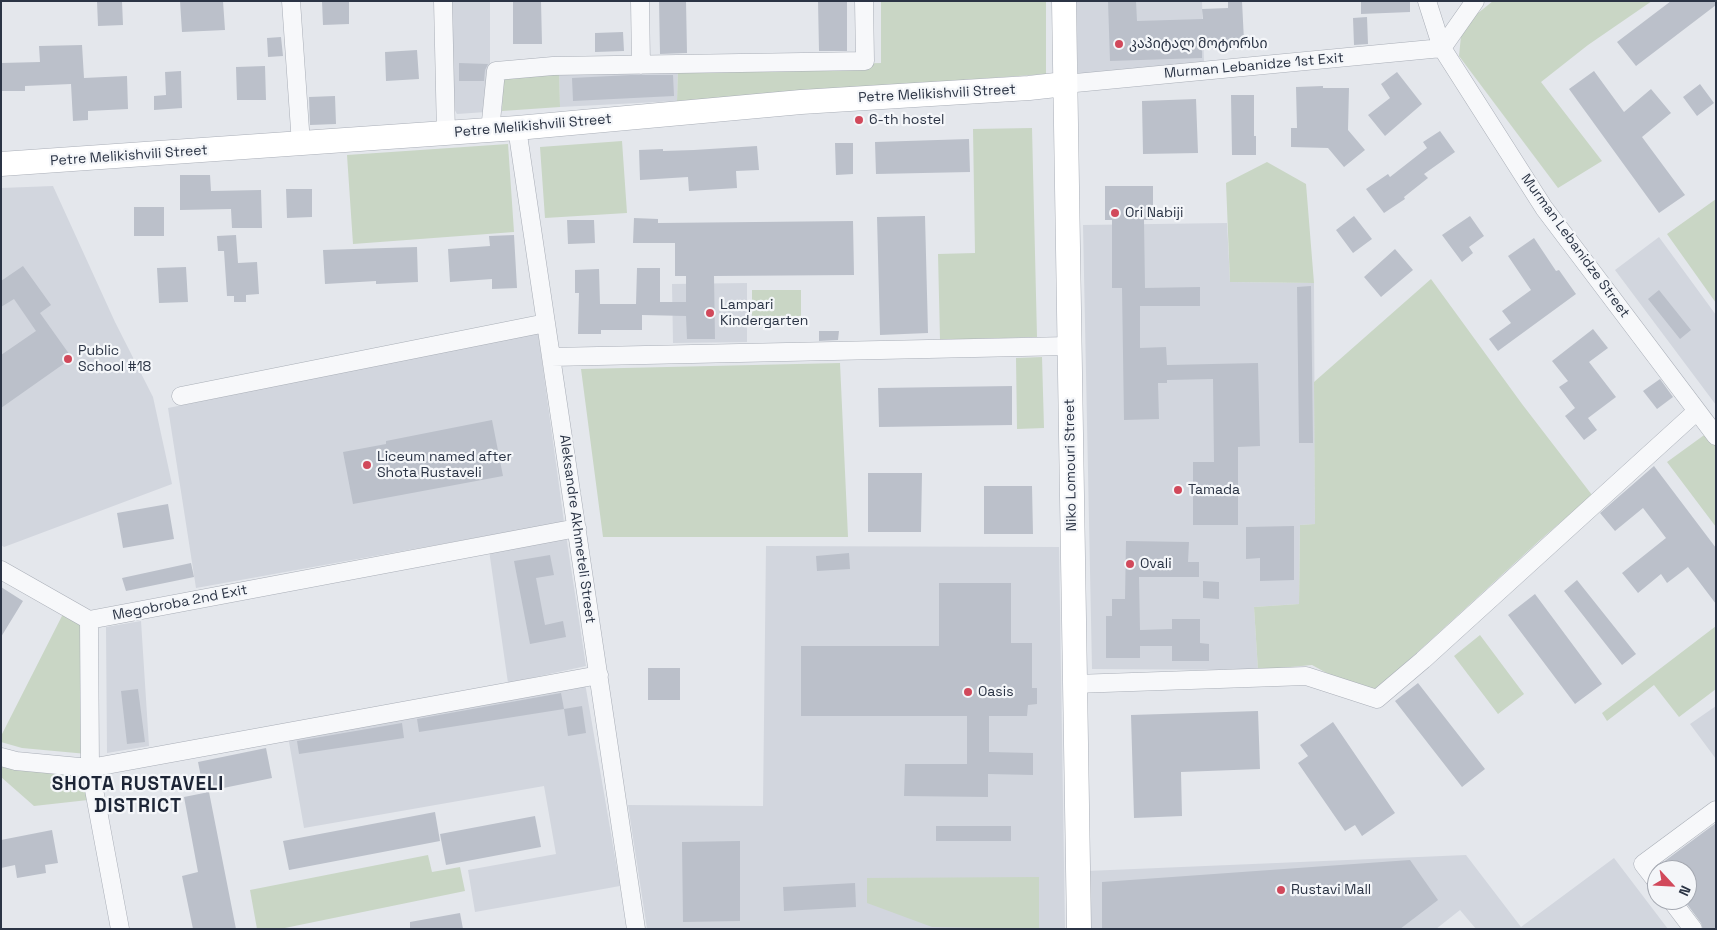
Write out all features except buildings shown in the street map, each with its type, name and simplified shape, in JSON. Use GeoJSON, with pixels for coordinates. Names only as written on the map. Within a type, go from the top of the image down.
{"type":"FeatureCollection","features":[{"type":"Feature","properties":{"kind":"street"},"geometry":{"type":"LineString","coordinates":[[291,1],[301,144]]}},
{"type":"Feature","properties":{"kind":"street"},"geometry":{"type":"LineString","coordinates":[[443,1],[446,134]]}},
{"type":"Feature","properties":{"kind":"street"},"geometry":{"type":"LineString","coordinates":[[640,1],[641,65]]}},
{"type":"Feature","properties":{"kind":"street"},"geometry":{"type":"LineString","coordinates":[[490,131],[496,71],[553,66],[865,61],[864,1]]}},
{"type":"Feature","properties":{"kind":"street","name":"Niko Lomouri Street"},"geometry":{"type":"LineString","coordinates":[[1064,1],[1079,929]]}},
{"type":"Feature","properties":{"kind":"street","name":"Murman Lebanidze Street"},"geometry":{"type":"LineString","coordinates":[[1427,1],[1442,48],[1544,208],[1716,436]]}},
{"type":"Feature","properties":{"kind":"street"},"geometry":{"type":"LineString","coordinates":[[1442,48],[1475,1]]}},
{"type":"Feature","properties":{"kind":"street","name":"Murman Lebanidze 1st Exit"},"geometry":{"type":"LineString","coordinates":[[1065,84],[1442,48]]}},
{"type":"Feature","properties":{"kind":"street","name":"Petre Melikishvili Street"},"geometry":{"type":"LineString","coordinates":[[1,164],[490,131],[801,102],[1029,88],[1065,84]]}},
{"type":"Feature","properties":{"kind":"street","name":"Aleksandre Akhmeteli Street"},"geometry":{"type":"LineString","coordinates":[[517,128],[636,929]]}},
{"type":"Feature","properties":{"kind":"street"},"geometry":{"type":"LineString","coordinates":[[181,396],[546,323]]}},
{"type":"Feature","properties":{"kind":"street"},"geometry":{"type":"LineString","coordinates":[[551,357],[1069,346]]}},
{"type":"Feature","properties":{"kind":"street"},"geometry":{"type":"LineString","coordinates":[[1075,684],[1306,676],[1377,699],[1409,673],[1697,411]]}},
{"type":"Feature","properties":{"kind":"street","name":"Megobroba 2nd Exit"},"geometry":{"type":"LineString","coordinates":[[89,620],[577,528]]}},
{"type":"Feature","properties":{"kind":"street"},"geometry":{"type":"LineString","coordinates":[[1,570],[89,620],[90,768],[120,929]]}},
{"type":"Feature","properties":{"kind":"street"},"geometry":{"type":"LineString","coordinates":[[1,757],[16,761],[90,768],[598,675]]}},
{"type":"Feature","properties":{"kind":"street"},"geometry":{"type":"LineString","coordinates":[[1649,860],[1716,810]]}},
{"type":"Feature","properties":{"kind":"street"},"geometry":{"type":"LineString","coordinates":[[1679,910],[1693,929]]}},
{"type":"Feature","properties":{"kind":"shaded area"},"geometry":{"type":"Polygon","coordinates":[[[448,1],[490,1],[490,91],[486,112],[457,114],[449,100],[448,1]]]}},
{"type":"Feature","properties":{"kind":"shaded area"},"geometry":{"type":"Polygon","coordinates":[[[1076,1],[1202,1],[1204,62],[1078,74],[1076,1]]]}},
{"type":"Feature","properties":{"kind":"shaded area"},"geometry":{"type":"Polygon","coordinates":[[[559,67],[678,68],[677,101],[560,107],[559,67]]]}},
{"type":"Feature","properties":{"kind":"shaded area","name":"Public School #18"},"geometry":{"type":"Polygon","coordinates":[[[53,186],[115,322],[153,397],[172,484],[4,547],[1,545],[1,188],[53,186]]]}},
{"type":"Feature","properties":{"kind":"shaded area"},"geometry":{"type":"Polygon","coordinates":[[[1227,223],[1230,282],[1314,283],[1315,524],[1300,525],[1299,604],[1254,607],[1258,670],[1092,669],[1083,225],[1227,223]]]}},
{"type":"Feature","properties":{"kind":"shaded area"},"geometry":{"type":"Polygon","coordinates":[[[1659,237],[1716,315],[1716,405],[1615,270],[1659,237]]]}},
{"type":"Feature","properties":{"kind":"shaded area","name":"Lampari Kindergarten"},"geometry":{"type":"Polygon","coordinates":[[[747,283],[747,342],[673,343],[672,284],[747,283]]]}},
{"type":"Feature","properties":{"kind":"shaded area","name":"Liceum named after Shota Rustaveli"},"geometry":{"type":"Polygon","coordinates":[[[538,332],[564,522],[196,588],[168,408],[538,332]]]}},
{"type":"Feature","properties":{"kind":"shaded area"},"geometry":{"type":"Polygon","coordinates":[[[566,535],[586,666],[508,683],[489,550],[566,535]]]}},
{"type":"Feature","properties":{"kind":"shaded area"},"geometry":{"type":"Polygon","coordinates":[[[766,546],[1059,547],[1065,929],[647,929],[628,805],[763,806],[766,546]]]}},
{"type":"Feature","properties":{"kind":"shaded area"},"geometry":{"type":"Polygon","coordinates":[[[141,621],[149,746],[107,753],[106,627],[141,621]]]}},
{"type":"Feature","properties":{"kind":"shaded area"},"geometry":{"type":"Polygon","coordinates":[[[585,683],[620,886],[475,912],[468,870],[556,854],[544,786],[304,828],[288,736],[585,683]]]}},
{"type":"Feature","properties":{"kind":"shaded area"},"geometry":{"type":"Polygon","coordinates":[[[1716,706],[1716,759],[1690,724],[1716,706]]]}},
{"type":"Feature","properties":{"kind":"shaded area"},"geometry":{"type":"Polygon","coordinates":[[[1466,855],[1521,927],[1614,858],[1647,901],[1647,910],[1654,910],[1668,929],[1476,929],[1460,910],[1436,929],[1088,929],[1087,871],[1466,855]]]}},
{"type":"Feature","properties":{"kind":"green space"},"geometry":{"type":"Polygon","coordinates":[[[881,1],[1046,1],[1046,74],[677,101],[678,68],[881,63],[881,1]]]}},
{"type":"Feature","properties":{"kind":"green space"},"geometry":{"type":"Polygon","coordinates":[[[1493,1],[1652,1],[1588,45],[1541,82],[1602,161],[1558,188],[1459,56],[1462,26],[1493,1]]]}},
{"type":"Feature","properties":{"kind":"green space"},"geometry":{"type":"Polygon","coordinates":[[[559,67],[560,107],[502,111],[503,73],[559,67]]]}},
{"type":"Feature","properties":{"kind":"green space"},"geometry":{"type":"Polygon","coordinates":[[[1032,128],[1037,337],[940,340],[938,254],[975,253],[973,129],[1032,128]]]}},
{"type":"Feature","properties":{"kind":"green space"},"geometry":{"type":"Polygon","coordinates":[[[622,141],[627,213],[545,218],[540,147],[622,141]]]}},
{"type":"Feature","properties":{"kind":"green space"},"geometry":{"type":"Polygon","coordinates":[[[508,144],[514,232],[353,244],[347,155],[508,144]]]}},
{"type":"Feature","properties":{"kind":"green space"},"geometry":{"type":"Polygon","coordinates":[[[1267,162],[1306,184],[1314,283],[1230,282],[1226,183],[1267,162]]]}},
{"type":"Feature","properties":{"kind":"green space"},"geometry":{"type":"Polygon","coordinates":[[[1716,199],[1716,303],[1667,234],[1716,199]]]}},
{"type":"Feature","properties":{"kind":"green space"},"geometry":{"type":"Polygon","coordinates":[[[1431,279],[1522,404],[1592,495],[1375,691],[1343,682],[1312,665],[1258,670],[1254,607],[1299,604],[1300,525],[1315,524],[1314,382],[1431,279]]]}},
{"type":"Feature","properties":{"kind":"green space"},"geometry":{"type":"Polygon","coordinates":[[[752,290],[801,290],[801,316],[752,316],[752,290]]]}},
{"type":"Feature","properties":{"kind":"green space"},"geometry":{"type":"Polygon","coordinates":[[[1042,357],[1044,428],[1017,429],[1016,358],[1042,357]]]}},
{"type":"Feature","properties":{"kind":"green space"},"geometry":{"type":"Polygon","coordinates":[[[840,363],[848,537],[603,537],[581,369],[840,363]]]}},
{"type":"Feature","properties":{"kind":"green space"},"geometry":{"type":"Polygon","coordinates":[[[1707,433],[1716,445],[1716,527],[1667,462],[1707,433]]]}},
{"type":"Feature","properties":{"kind":"green space"},"geometry":{"type":"Polygon","coordinates":[[[64,612],[86,626],[87,754],[22,748],[1,742],[1,736],[64,612]]]}},
{"type":"Feature","properties":{"kind":"green space"},"geometry":{"type":"Polygon","coordinates":[[[1716,626],[1716,689],[1679,717],[1654,685],[1607,721],[1602,713],[1716,626]]]}},
{"type":"Feature","properties":{"kind":"green space"},"geometry":{"type":"Polygon","coordinates":[[[1480,635],[1524,694],[1498,714],[1454,656],[1480,635]]]}},
{"type":"Feature","properties":{"kind":"green space"},"geometry":{"type":"Polygon","coordinates":[[[1,761],[83,772],[88,800],[34,806],[1,777],[1,761]]]}},
{"type":"Feature","properties":{"kind":"green space"},"geometry":{"type":"Polygon","coordinates":[[[428,855],[432,872],[460,867],[465,891],[280,929],[257,929],[250,890],[428,855]]]}},
{"type":"Feature","properties":{"kind":"green space"},"geometry":{"type":"Polygon","coordinates":[[[1039,877],[1039,929],[932,927],[867,903],[867,878],[1039,877]]]}},
{"type":"Feature","properties":{"kind":"place","name":"კაპიტალ მოტორსი"},"geometry":{"type":"Point","coordinates":[1119,44]}},
{"type":"Feature","properties":{"kind":"place","name":"6-th hostel"},"geometry":{"type":"Point","coordinates":[859,120]}},
{"type":"Feature","properties":{"kind":"place","name":"Ori Nabiji"},"geometry":{"type":"Point","coordinates":[1115,213]}},
{"type":"Feature","properties":{"kind":"place","name":"Lampari Kindergarten"},"geometry":{"type":"Point","coordinates":[710,313]}},
{"type":"Feature","properties":{"kind":"place","name":"Public School #18"},"geometry":{"type":"Point","coordinates":[68,359]}},
{"type":"Feature","properties":{"kind":"place","name":"Liceum named after Shota Rustaveli"},"geometry":{"type":"Point","coordinates":[367,465]}},
{"type":"Feature","properties":{"kind":"place","name":"Tamada"},"geometry":{"type":"Point","coordinates":[1178,490]}},
{"type":"Feature","properties":{"kind":"place","name":"Ovali"},"geometry":{"type":"Point","coordinates":[1130,564]}},
{"type":"Feature","properties":{"kind":"place","name":"Oasis"},"geometry":{"type":"Point","coordinates":[968,692]}},
{"type":"Feature","properties":{"kind":"place","name":"Rustavi Mall"},"geometry":{"type":"Point","coordinates":[1281,890]}},
{"type":"Feature","properties":{"kind":"district","name":"SHOTA RUSTAVELI DISTRICT"},"geometry":{"type":"Point","coordinates":[138,796]}}]}
